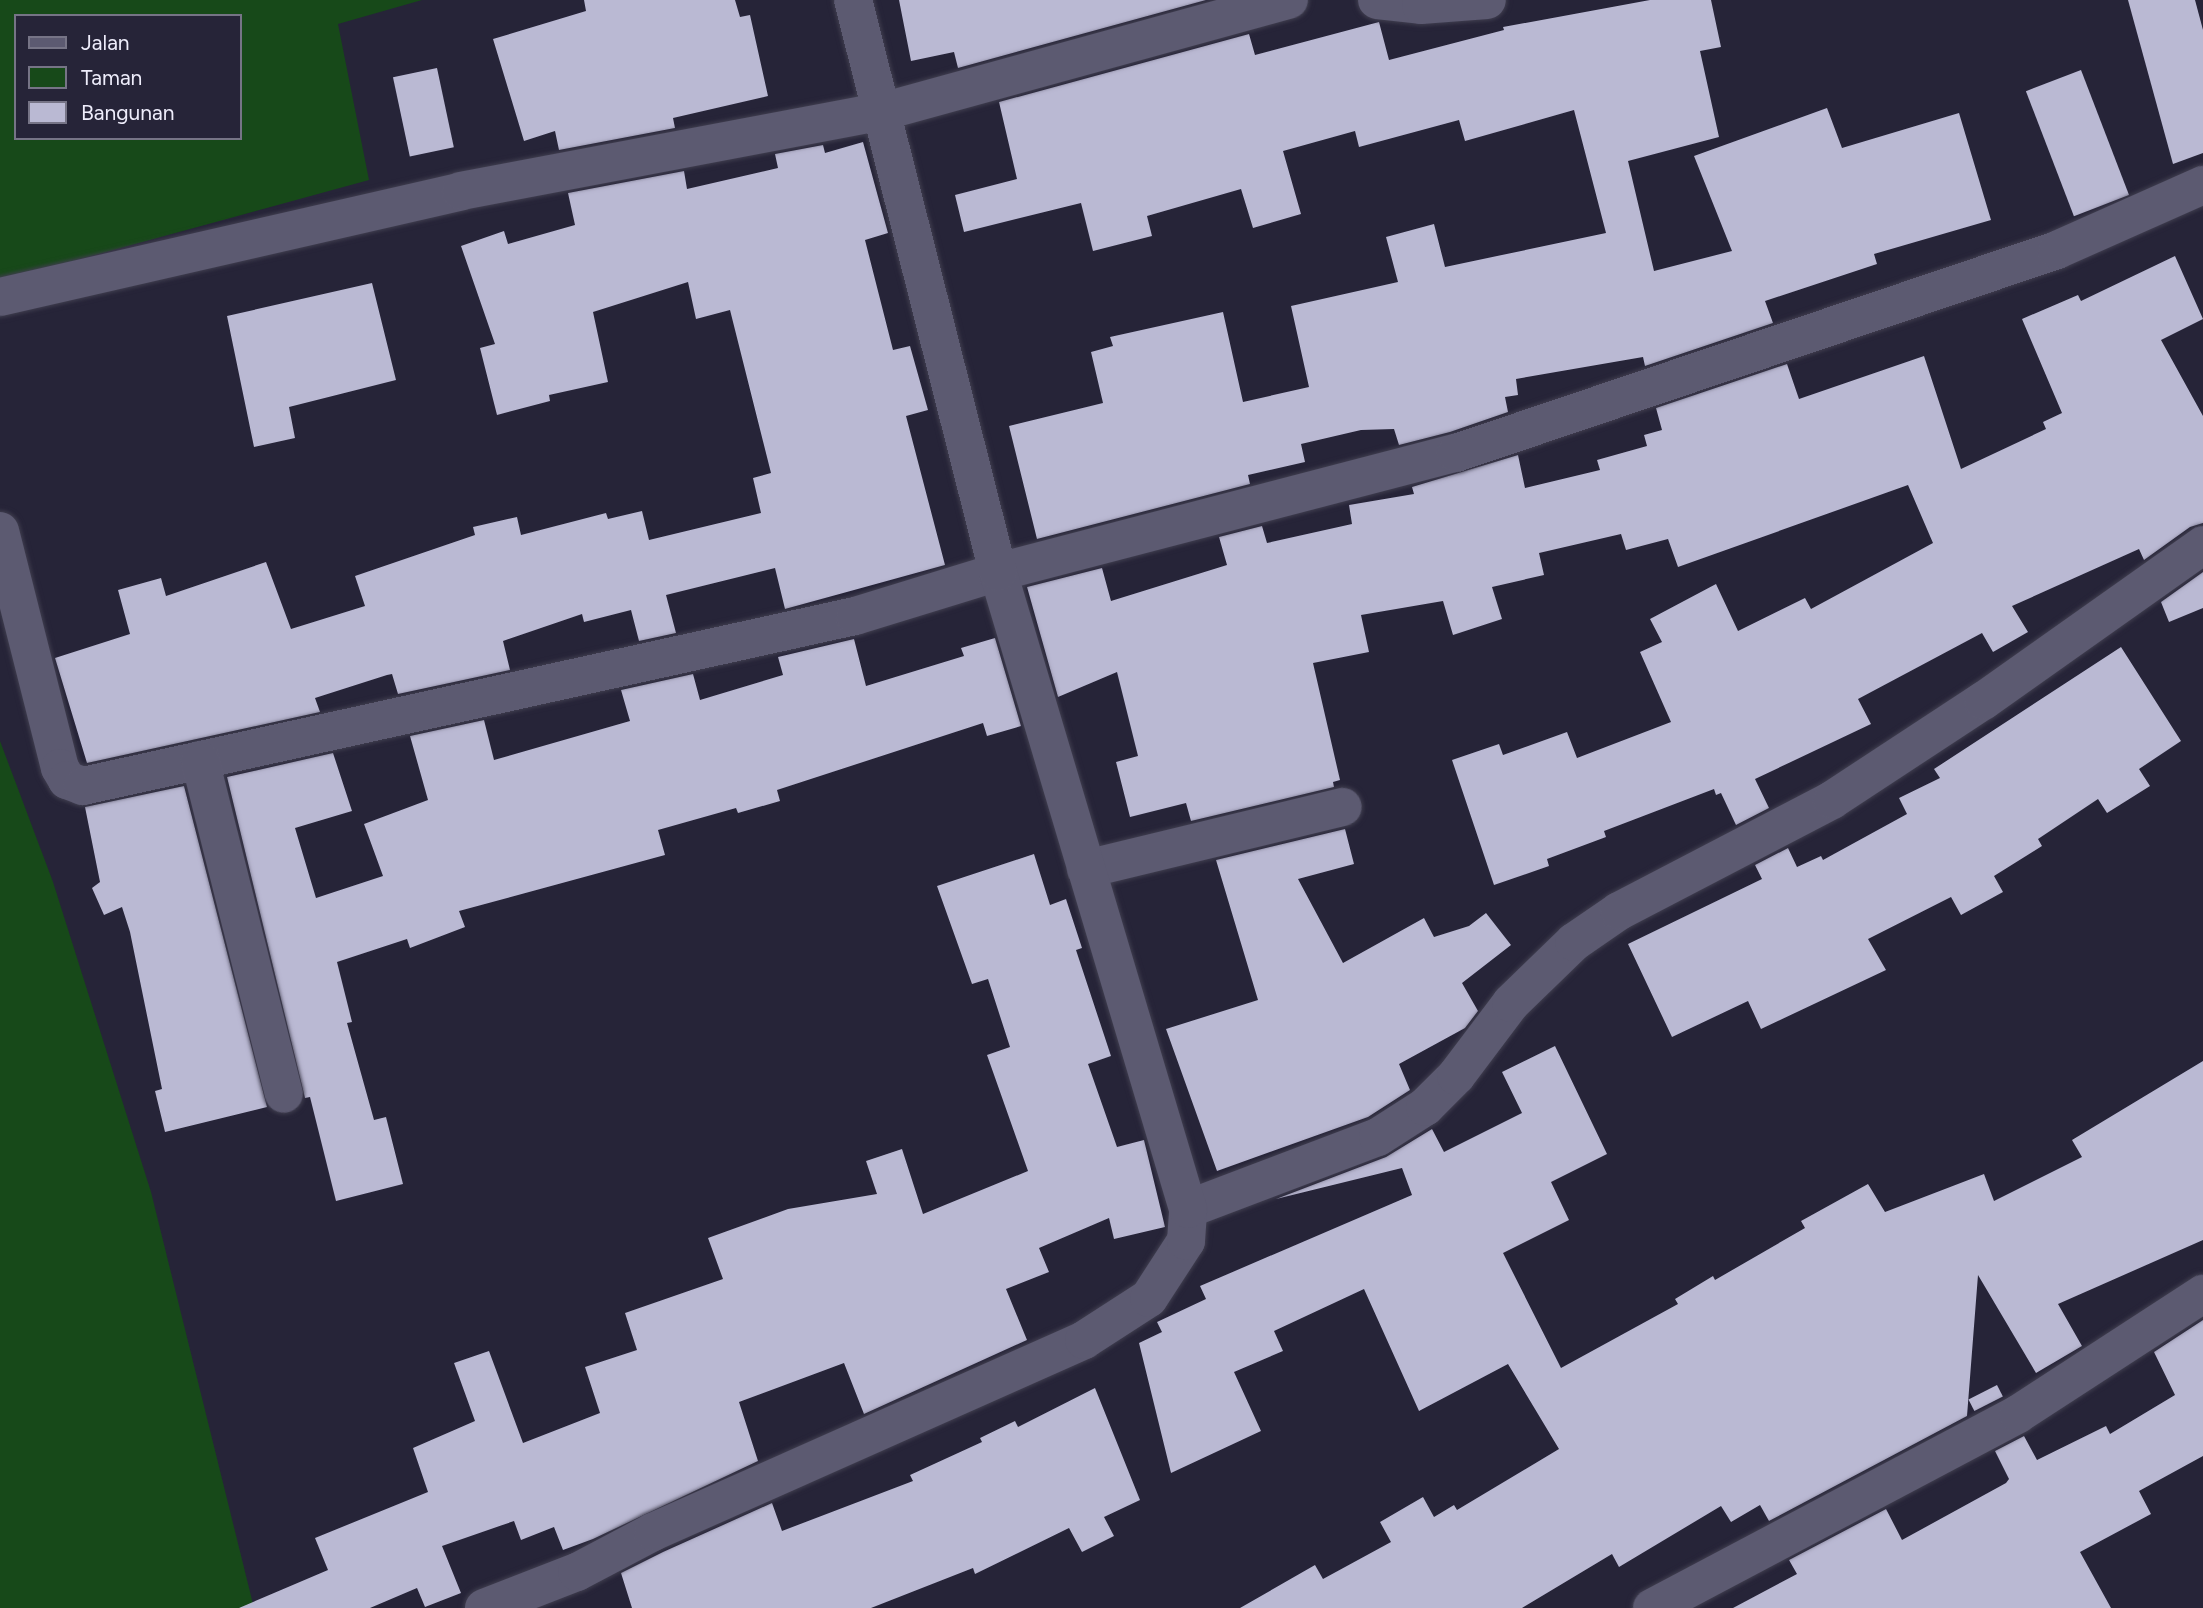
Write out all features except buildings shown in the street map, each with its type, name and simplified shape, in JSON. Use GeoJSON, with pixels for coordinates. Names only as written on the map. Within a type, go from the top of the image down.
{"type":"FeatureCollection","features":[{"type":"Feature","properties":{"kind":"street"},"geometry":{"type":"LineString","coordinates":[[484,1608],[577,1572],[653,1532],[1084,1340],[1136,1308],[1162,1282],[1186,1241],[1188,1209],[998,572],[884,111],[853,0]]}},
{"type":"Feature","properties":{"kind":"street"},"geometry":{"type":"LineString","coordinates":[[0,297],[461,191],[884,111],[1289,0]]}},
{"type":"Feature","properties":{"kind":"street"},"geometry":{"type":"LineString","coordinates":[[1377,0],[1421,5],[1487,0]]}},
{"type":"Feature","properties":{"kind":"street"},"geometry":{"type":"LineString","coordinates":[[0,531],[32,667],[60,768],[67,780],[83,786],[855,616],[998,572],[1456,453],[2057,250],[2203,185]]}},
{"type":"Feature","properties":{"kind":"street"},"geometry":{"type":"LineString","coordinates":[[1188,1209],[1378,1137],[1425,1107],[1456,1076],[1511,1003],[1574,942],[1619,911],[1832,800],[1983,701],[2203,545]]}},
{"type":"Feature","properties":{"kind":"street"},"geometry":{"type":"LineString","coordinates":[[200,760],[284,1094]]}},
{"type":"Feature","properties":{"kind":"street"},"geometry":{"type":"LineString","coordinates":[[1086,869],[1343,807]]}},
{"type":"Feature","properties":{"kind":"street"},"geometry":{"type":"LineString","coordinates":[[1652,1608],[2018,1414],[2203,1294]]}},
{"type":"Feature","properties":{"kind":"green space"},"geometry":{"type":"Polygon","coordinates":[[[0,0],[422,0],[338,24],[369,180],[0,281],[0,0]]]}},
{"type":"Feature","properties":{"kind":"green space"},"geometry":{"type":"Polygon","coordinates":[[[0,741],[53,882],[151,1192],[254,1608],[0,1608],[0,741]]]}}]}
